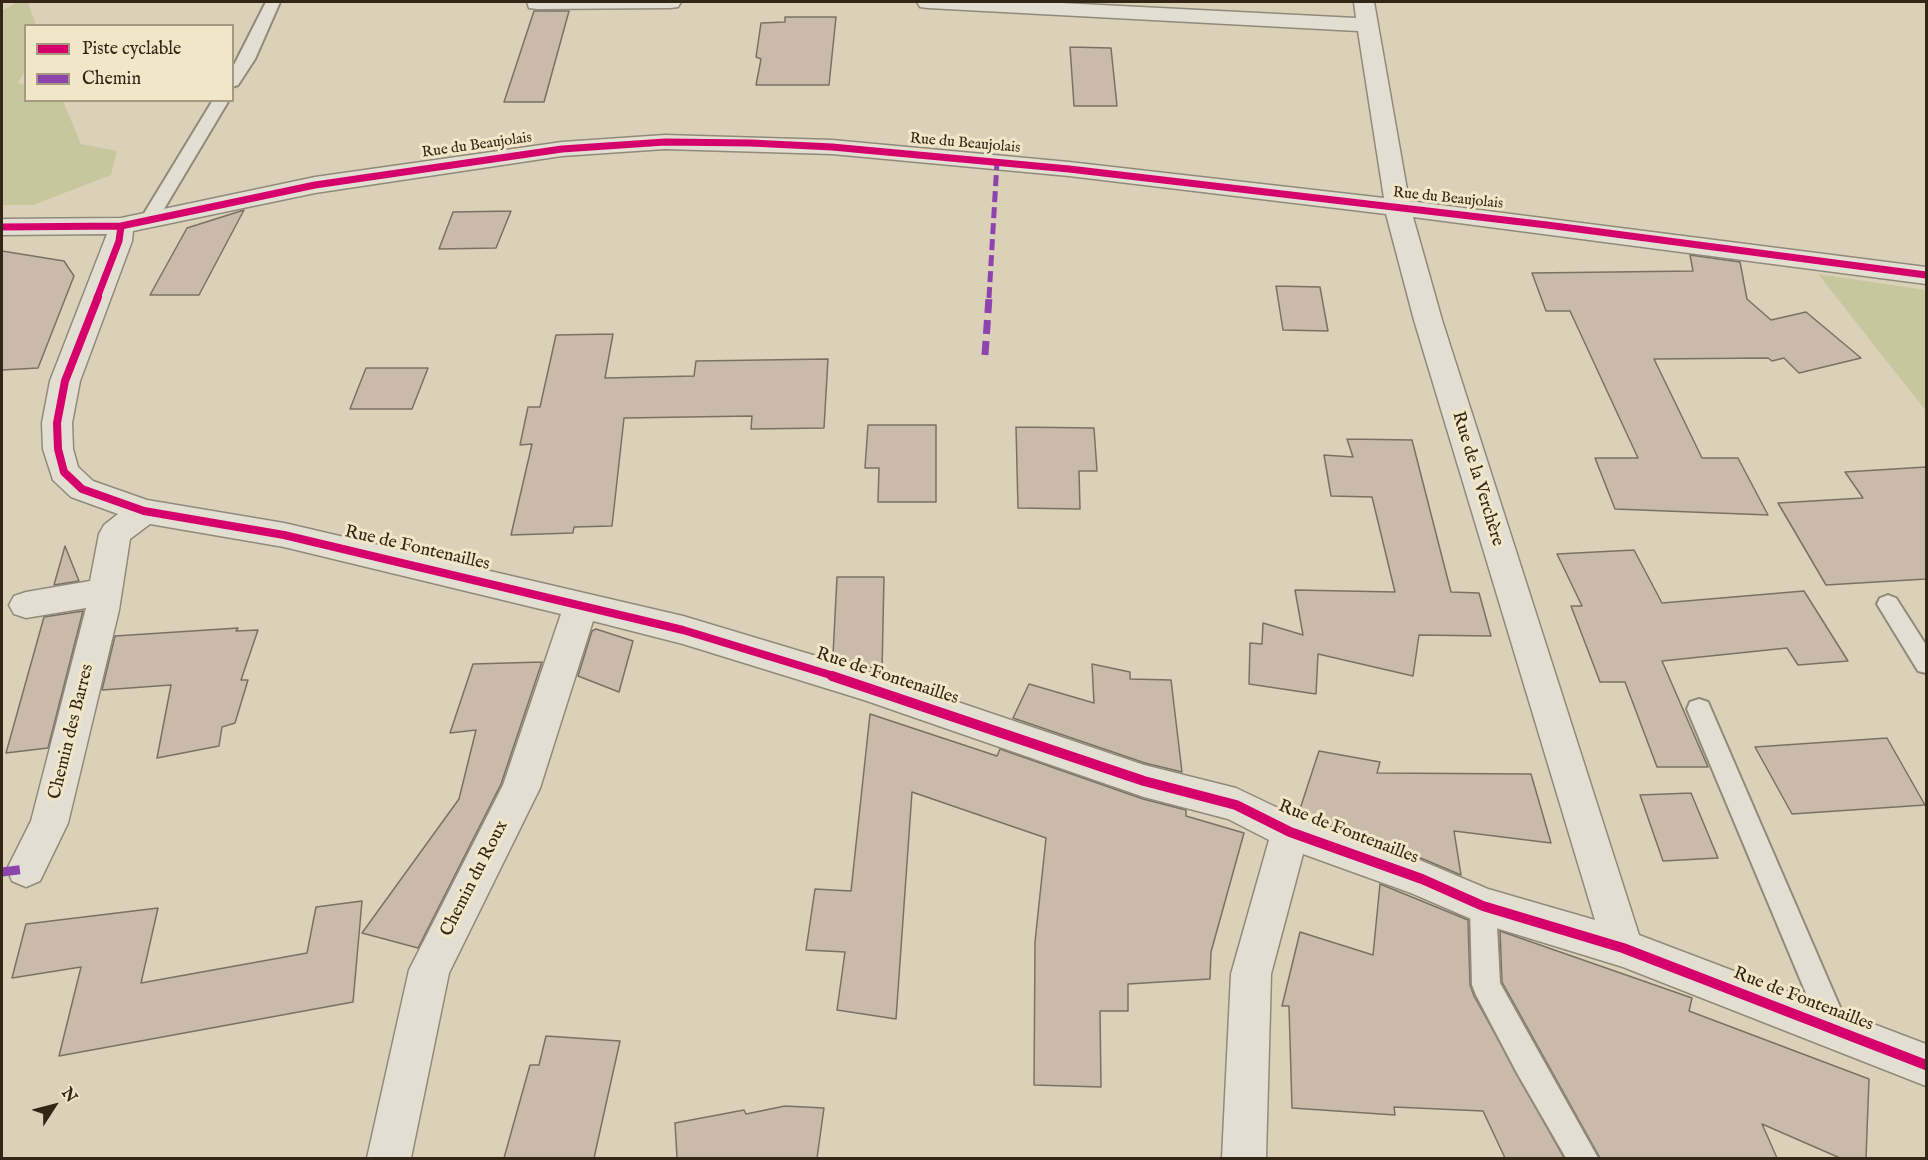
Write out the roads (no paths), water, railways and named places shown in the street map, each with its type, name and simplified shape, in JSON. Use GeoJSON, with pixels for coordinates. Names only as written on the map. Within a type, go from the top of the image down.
{"type":"FeatureCollection","features":[{"type":"Feature","properties":{"kind":"street"},"geometry":{"type":"LineString","coordinates":[[537,3],[670,2]]}},
{"type":"Feature","properties":{"kind":"street"},"geometry":{"type":"LineString","coordinates":[[928,2],[1366,13]]}},
{"type":"Feature","properties":{"kind":"street","name":"Rue de la Verchère"},"geometry":{"type":"LineString","coordinates":[[1366,13],[1398,209],[1428,320],[1623,948]]}},
{"type":"Feature","properties":{"kind":"street","name":"Rue du Beaujolais"},"geometry":{"type":"LineString","coordinates":[[2,227],[135,223],[339,182],[562,149],[666,142],[832,147],[1069,169],[1547,225],[1926,274]]}},
{"type":"Feature","properties":{"kind":"street","name":"Rue de Fontenailles"},"geometry":{"type":"LineString","coordinates":[[135,223],[119,241],[65,381],[57,423],[58,449],[64,472],[82,489],[144,511],[284,535],[683,630],[866,686],[1144,781],[1236,805],[1290,832],[1422,879],[1483,906],[1623,948],[1926,1065]]}},
{"type":"Feature","properties":{"kind":"street","name":"Chemin des Barres"},"geometry":{"type":"LineString","coordinates":[[26,869],[49,823],[105,592],[115,534],[144,511]]}},
{"type":"Feature","properties":{"kind":"street"},"geometry":{"type":"LineString","coordinates":[[26,605],[105,592]]}},
{"type":"Feature","properties":{"kind":"street","name":"Chemin du Roux"},"geometry":{"type":"LineString","coordinates":[[389,1158],[429,970],[521,788],[581,605]]}},
{"type":"Feature","properties":{"kind":"street"},"geometry":{"type":"LineString","coordinates":[[1244,1158],[1251,974],[1290,832]]}},
{"type":"Feature","properties":{"kind":"lane"},"geometry":{"type":"LineString","coordinates":[[234,79],[247,59],[273,2]]}},
{"type":"Feature","properties":{"kind":"lane"},"geometry":{"type":"LineString","coordinates":[[135,223],[220,102]]}},
{"type":"Feature","properties":{"kind":"lane"},"geometry":{"type":"LineString","coordinates":[[1888,604],[1926,664]]}},
{"type":"Feature","properties":{"kind":"lane"},"geometry":{"type":"LineString","coordinates":[[1699,709],[1836,1031]]}},
{"type":"Feature","properties":{"kind":"lane"},"geometry":{"type":"LineString","coordinates":[[1483,906],[1486,984],[1527,1063],[1582,1158]]}}]}
